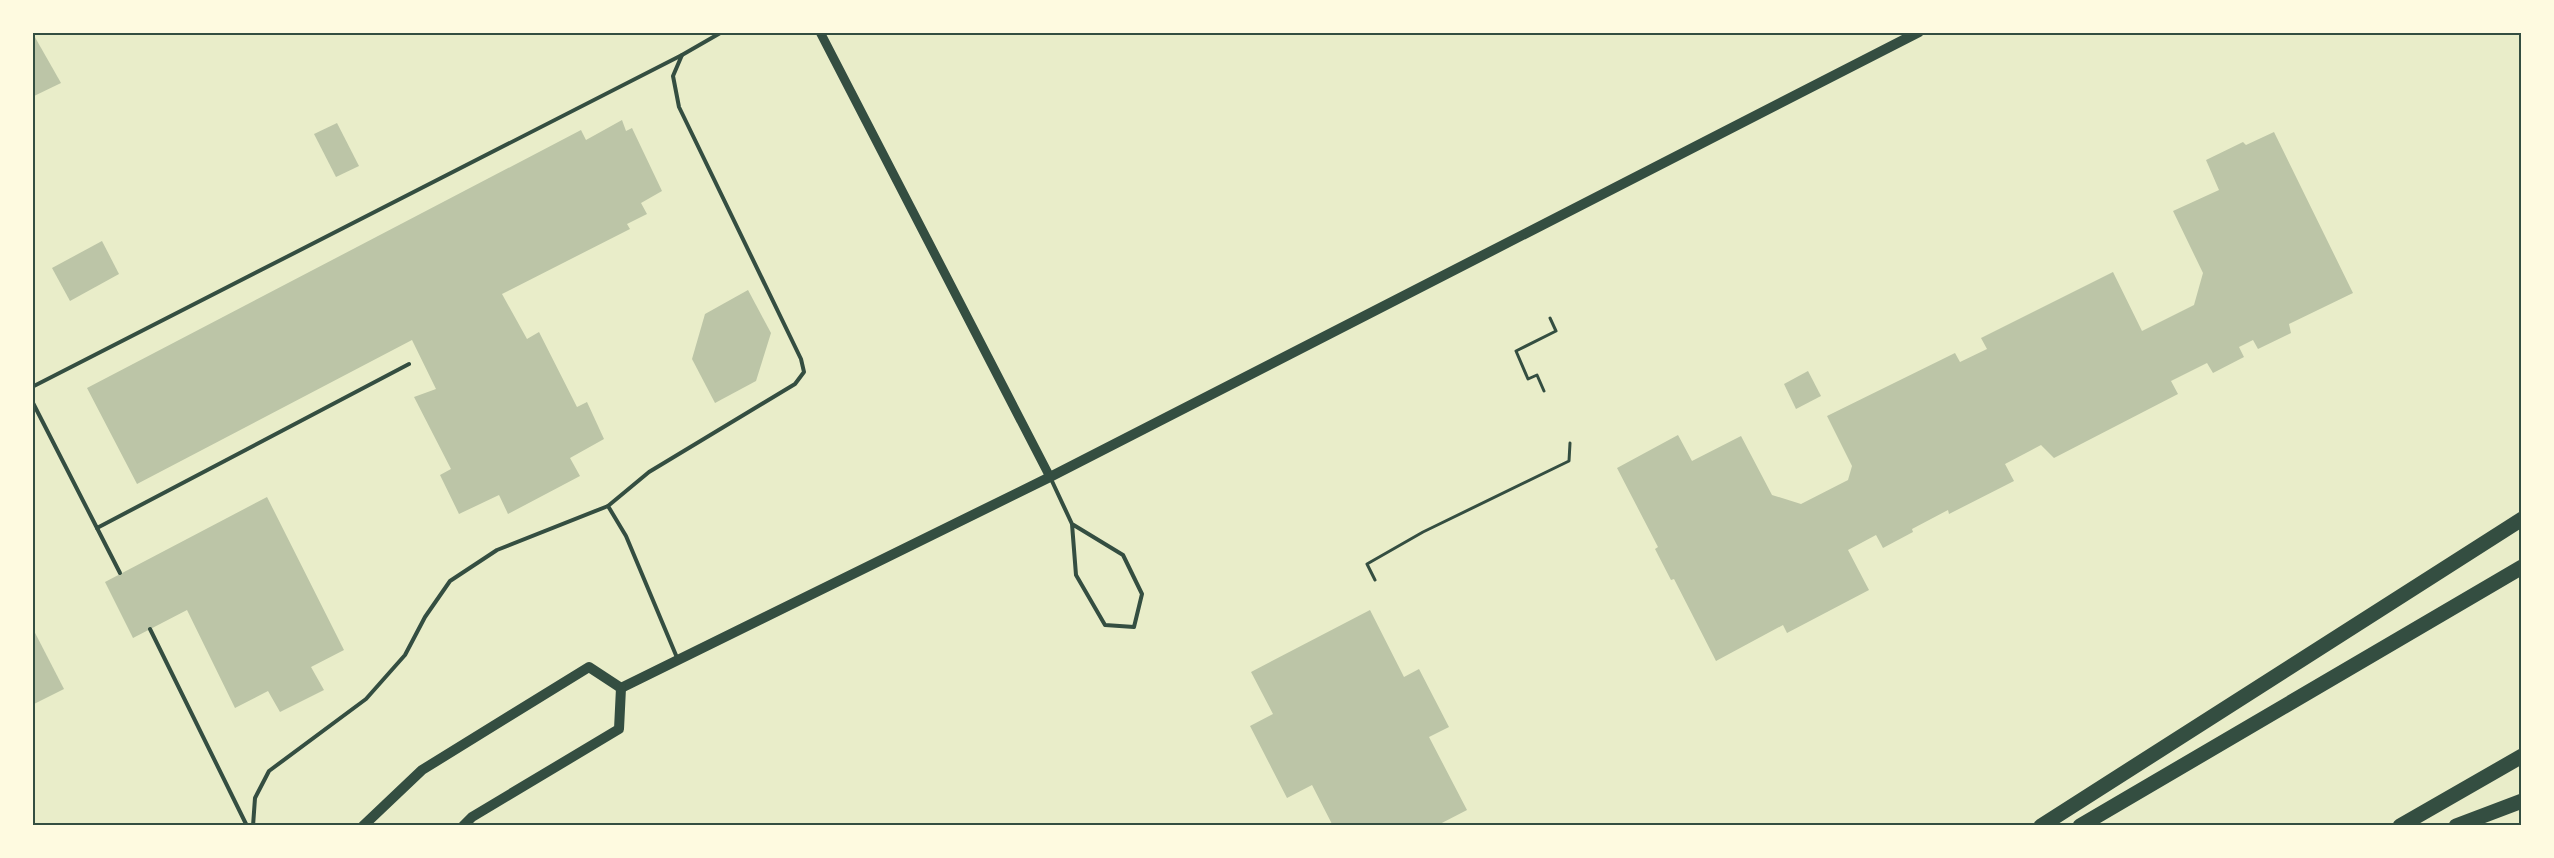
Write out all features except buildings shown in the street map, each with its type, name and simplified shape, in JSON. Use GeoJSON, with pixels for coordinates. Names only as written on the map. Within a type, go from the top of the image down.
{"type":"FeatureCollection","features":[{"type":"Feature","properties":{"kind":"highway"},"geometry":{"type":"LineString","coordinates":[[2041,826],[2522,519]]}},
{"type":"Feature","properties":{"kind":"highway"},"geometry":{"type":"LineString","coordinates":[[2080,826],[2522,567]]}},
{"type":"Feature","properties":{"kind":"highway"},"geometry":{"type":"LineString","coordinates":[[2400,826],[2522,756]]}},
{"type":"Feature","properties":{"kind":"highway"},"geometry":{"type":"LineString","coordinates":[[2456,826],[2522,801]]}},
{"type":"Feature","properties":{"kind":"main road"},"geometry":{"type":"LineString","coordinates":[[621,688],[1050,477],[1919,32]]}},
{"type":"Feature","properties":{"kind":"main road"},"geometry":{"type":"LineString","coordinates":[[363,826],[422,770],[589,667],[621,688]]}},
{"type":"Feature","properties":{"kind":"main road"},"geometry":{"type":"LineString","coordinates":[[464,826],[472,817],[619,729],[621,688]]}},
{"type":"Feature","properties":{"kind":"street"},"geometry":{"type":"LineString","coordinates":[[820,32],[1050,477]]}},
{"type":"Feature","properties":{"kind":"lane"},"geometry":{"type":"LineString","coordinates":[[32,387],[682,55],[722,32]]}},
{"type":"Feature","properties":{"kind":"lane"},"geometry":{"type":"LineString","coordinates":[[253,826],[255,798],[269,771],[366,699],[404,655],[424,617],[450,581],[497,550],[608,506],[649,472],[795,384],[804,372],[801,359],[679,107],[673,76],[682,55]]}},
{"type":"Feature","properties":{"kind":"lane"},"geometry":{"type":"LineString","coordinates":[[97,528],[409,364]]}},
{"type":"Feature","properties":{"kind":"lane"},"geometry":{"type":"LineString","coordinates":[[32,401],[120,573]]}},
{"type":"Feature","properties":{"kind":"lane"},"geometry":{"type":"LineString","coordinates":[[1050,477],[1072,524],[1076,575],[1105,625],[1134,627],[1142,594],[1123,555],[1072,524]]}},
{"type":"Feature","properties":{"kind":"lane"},"geometry":{"type":"LineString","coordinates":[[608,506],[626,536],[678,660]]}},
{"type":"Feature","properties":{"kind":"lane"},"geometry":{"type":"LineString","coordinates":[[150,629],[247,826]]}},
{"type":"Feature","properties":{"kind":"path"},"geometry":{"type":"LineString","coordinates":[[1544,390],[1537,375],[1528,379],[1516,351],[1556,330],[1550,318]]}},
{"type":"Feature","properties":{"kind":"path"},"geometry":{"type":"LineString","coordinates":[[1375,580],[1367,564],[1423,532],[1568,461],[1570,443]]}}]}
